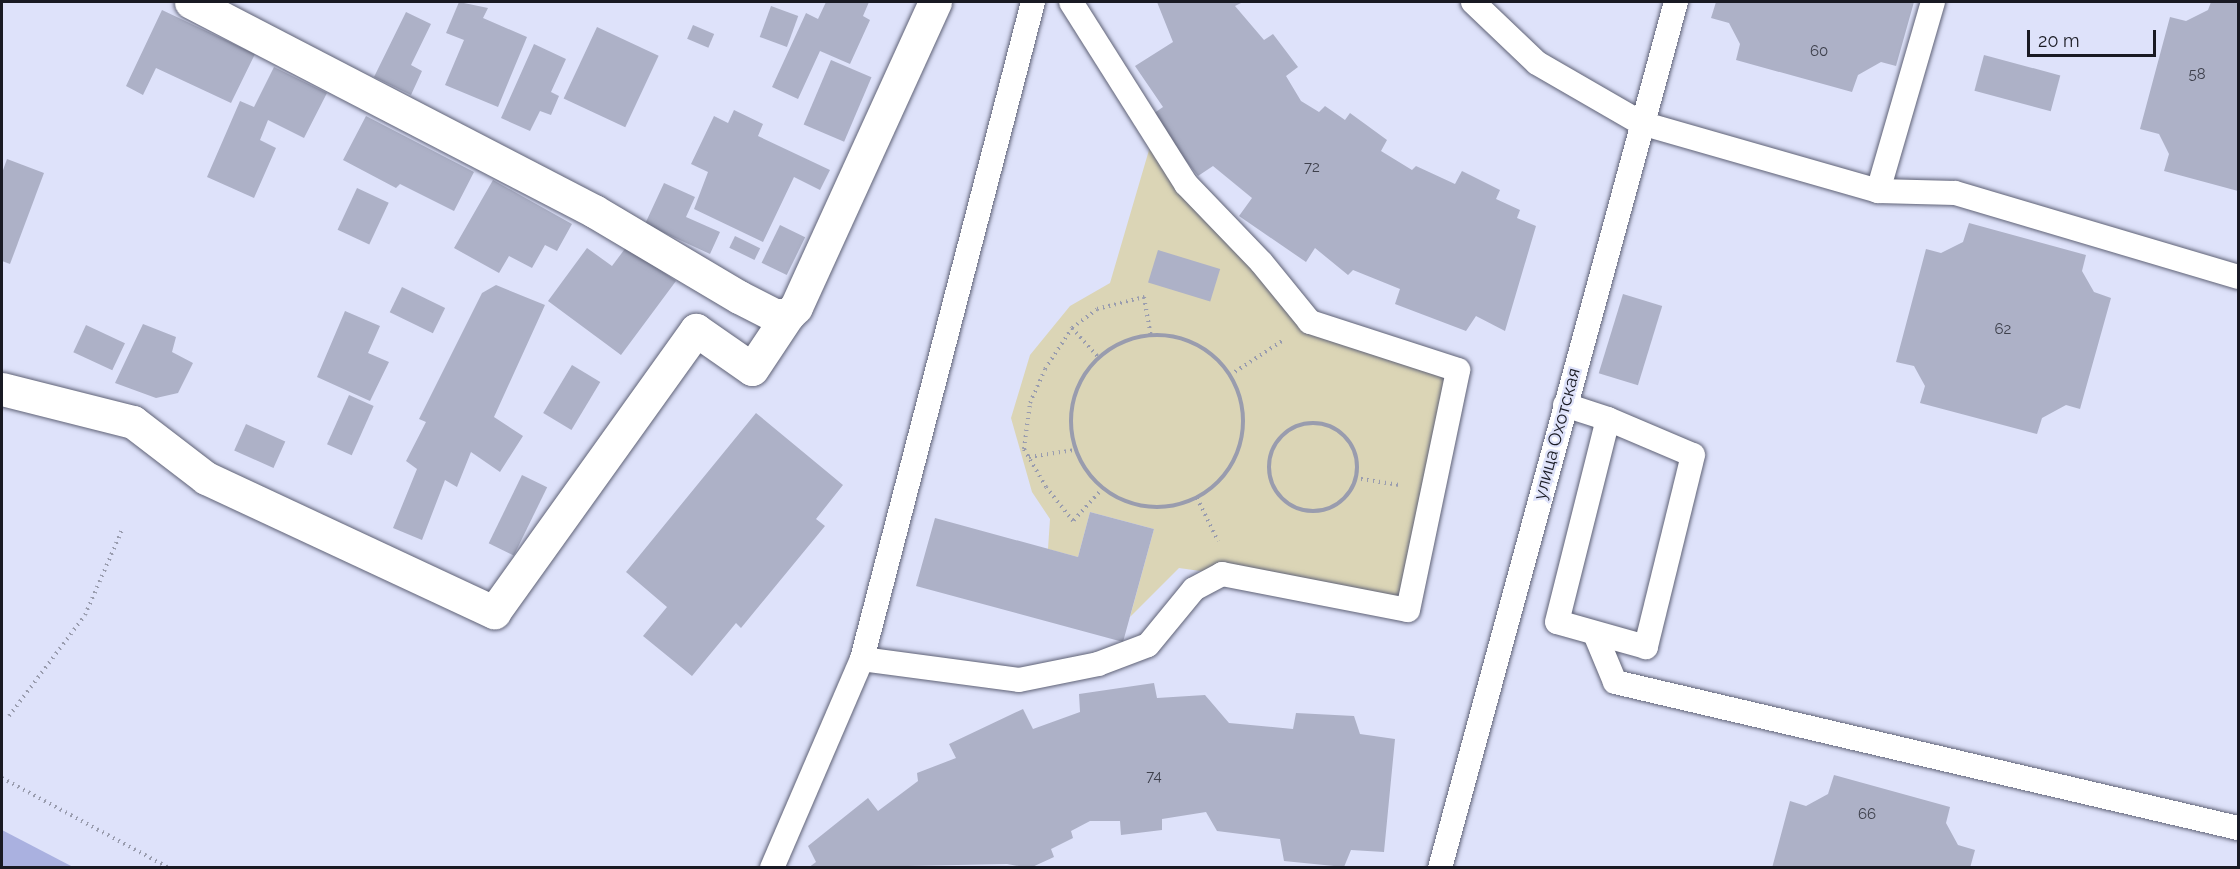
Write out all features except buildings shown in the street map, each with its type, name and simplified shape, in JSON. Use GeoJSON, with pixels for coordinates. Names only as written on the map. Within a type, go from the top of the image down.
{"type":"FeatureCollection","features":[{"type":"Feature","properties":{"kind":"street"},"geometry":{"type":"LineString","coordinates":[[191,2],[594,211],[739,297],[774,315],[788,315]]}},
{"type":"Feature","properties":{"kind":"street"},"geometry":{"type":"LineString","coordinates":[[2,389],[133,422],[206,478],[494,612],[696,330],[752,369],[788,315],[796,307],[935,2]]}},
{"type":"Feature","properties":{"kind":"lane"},"geometry":{"type":"LineString","coordinates":[[772,867],[862,659],[1033,2]]}},
{"type":"Feature","properties":{"kind":"lane"},"geometry":{"type":"LineString","coordinates":[[862,659],[1019,680],[1098,664],[1148,645],[1194,589],[1222,574],[1408,610],[1458,370],[1310,322],[1261,262],[1186,184],[1071,2]]}},
{"type":"Feature","properties":{"kind":"lane"},"geometry":{"type":"LineString","coordinates":[[1473,2],[1537,63],[1641,123],[1878,191],[1955,193],[2238,277]]}},
{"type":"Feature","properties":{"kind":"lane","name":"улица Охотская"},"geometry":{"type":"LineString","coordinates":[[1440,867],[1641,123],[1676,2]]}},
{"type":"Feature","properties":{"kind":"lane"},"geometry":{"type":"LineString","coordinates":[[1878,191],[1934,2]]}},
{"type":"Feature","properties":{"kind":"lane"},"geometry":{"type":"LineString","coordinates":[[1565,405],[1608,419],[1693,455],[1646,647],[1557,622],[1608,419]]}},
{"type":"Feature","properties":{"kind":"lane"},"geometry":{"type":"LineString","coordinates":[[1595,634],[1615,682],[2238,828]]}},
{"type":"Feature","properties":{"kind":"path"},"geometry":{"type":"LineString","coordinates":[[1103,488],[1073,521],[1024,449],[1030,403],[1045,369],[1072,328],[1096,309],[1144,297],[1151,335]]}},
{"type":"Feature","properties":{"kind":"path"},"geometry":{"type":"LineString","coordinates":[[1230,375],[1310,322]]}},
{"type":"Feature","properties":{"kind":"path"},"geometry":{"type":"LineString","coordinates":[[1072,328],[1099,358]]}},
{"type":"Feature","properties":{"kind":"path"},"geometry":{"type":"LineString","coordinates":[[1151,335],[1189,340],[1213,354],[1230,375],[1242,400],[1243,428],[1237,455],[1221,480],[1197,498],[1169,508],[1139,506],[1103,488],[1089,476],[1075,450],[1070,421],[1075,391],[1089,367],[1109,348],[1134,337],[1151,335]]}},
{"type":"Feature","properties":{"kind":"path"},"geometry":{"type":"LineString","coordinates":[[1303,424],[1332,427],[1353,449],[1355,478],[1341,501],[1329,508],[1301,509],[1278,494],[1269,468],[1271,453],[1289,430],[1303,424]]}},
{"type":"Feature","properties":{"kind":"path"},"geometry":{"type":"LineString","coordinates":[[1029,457],[1075,450]]}},
{"type":"Feature","properties":{"kind":"path"},"geometry":{"type":"LineString","coordinates":[[1355,478],[1433,491]]}},
{"type":"Feature","properties":{"kind":"path"},"geometry":{"type":"LineString","coordinates":[[1197,498],[1236,576]]}},
{"type":"Feature","properties":{"kind":"path"},"geometry":{"type":"LineString","coordinates":[[9,716],[85,615],[122,530]]}},
{"type":"Feature","properties":{"kind":"path"},"geometry":{"type":"LineString","coordinates":[[2,778],[169,867]]}},
{"type":"Feature","properties":{"kind":"shaded area"},"geometry":{"type":"Polygon","coordinates":[[[1154,133],[1310,322],[1458,370],[1408,610],[1236,576],[1179,568],[1130,617],[1154,529],[1090,512],[1078,557],[1048,549],[1050,519],[1032,492],[1011,418],[1030,355],[1070,306],[1110,283],[1154,133]]]}},
{"type":"Feature","properties":{"kind":"water"},"geometry":{"type":"Polygon","coordinates":[[[2,830],[73,867],[2,867],[2,830]]]}}]}
